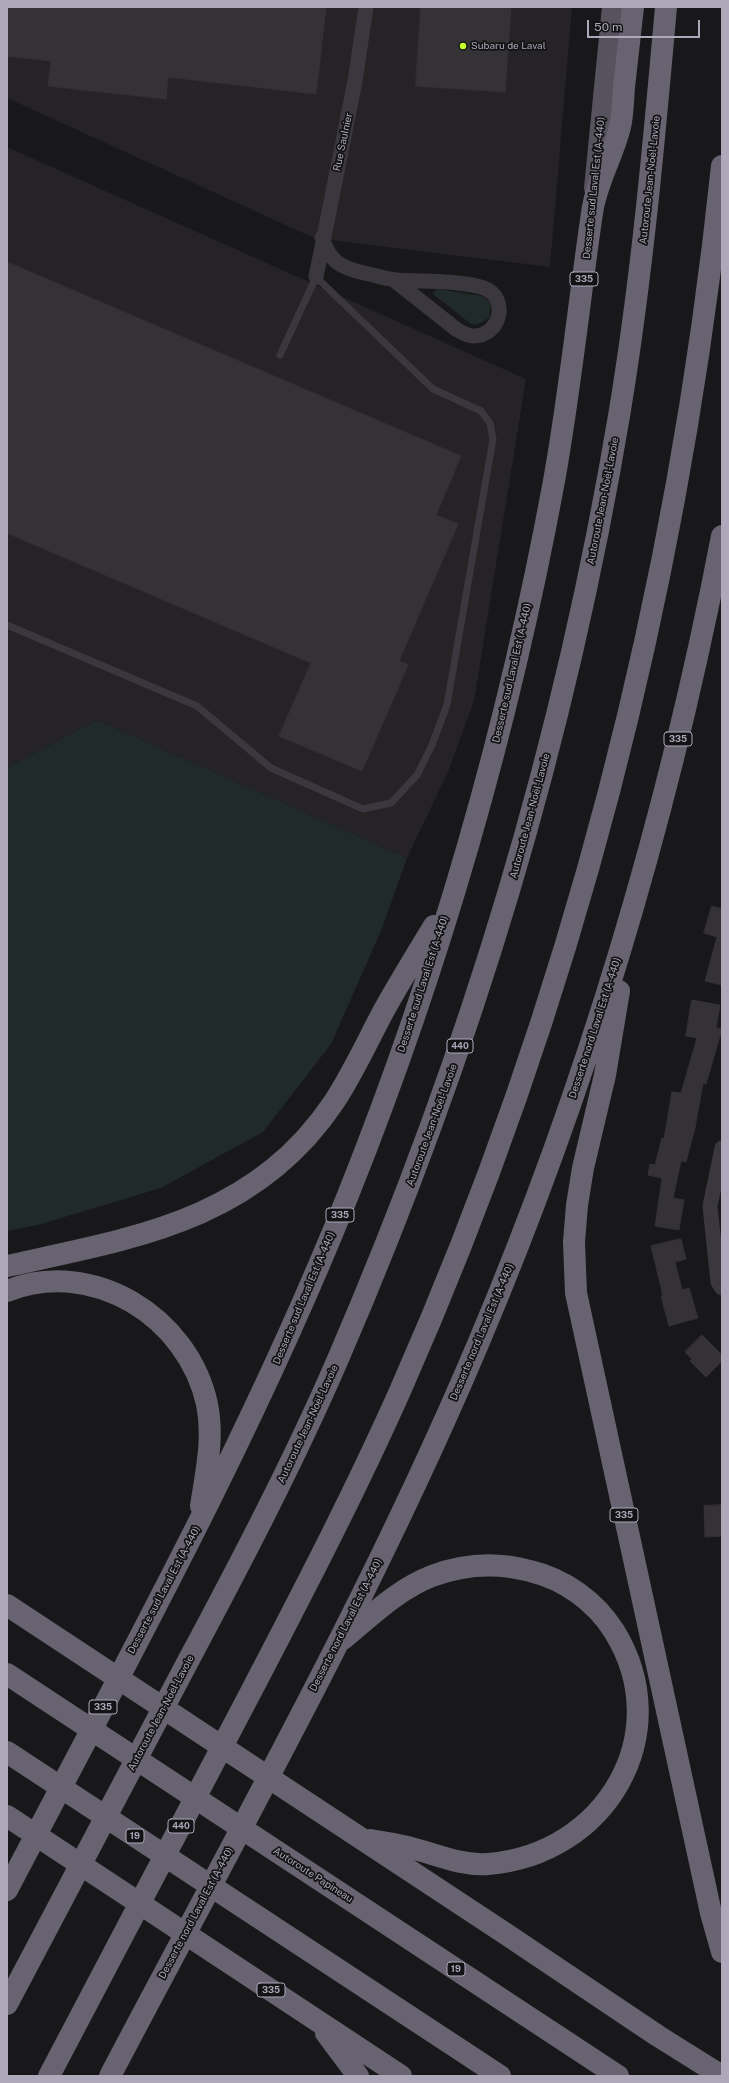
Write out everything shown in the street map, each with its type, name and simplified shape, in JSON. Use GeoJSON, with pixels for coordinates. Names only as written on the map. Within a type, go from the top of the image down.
{"type":"FeatureCollection","features":[{"type":"Feature","properties":{"kind":"highway"},"geometry":{"type":"LineString","coordinates":[[593,205],[620,127],[633,7]]}},
{"type":"Feature","properties":{"kind":"highway","name":"Autoroute Jean-Noël-Lavoie"},"geometry":{"type":"LineString","coordinates":[[7,2004],[249,1546],[318,1404],[375,1273],[415,1172],[479,991],[515,874],[553,733],[600,519],[624,383],[640,268],[666,7]]}},
{"type":"Feature","properties":{"kind":"highway","name":"440"},"geometry":{"type":"LineString","coordinates":[[48,2076],[290,1619],[365,1466],[400,1390],[447,1279],[519,1089],[563,956],[592,856],[648,633],[669,529],[692,394],[709,276],[722,166]]}},
{"type":"Feature","properties":{"kind":"highway","name":"Desserte sud Laval Est (A-440)"},"geometry":{"type":"LineString","coordinates":[[7,1890],[198,1525],[276,1365],[349,1192],[405,1042],[452,894],[503,712],[546,522],[571,375],[593,205]]}},
{"type":"Feature","properties":{"kind":"highway","name":"Desserte nord Laval Est (A-440)"},"geometry":{"type":"LineString","coordinates":[[110,2076],[337,1644],[413,1490],[494,1305],[539,1191],[576,1087],[630,917],[674,754],[720,556],[722,536]]}},
{"type":"Feature","properties":{"kind":"highway"},"geometry":{"type":"LineString","coordinates":[[7,1266],[121,1240],[180,1222],[230,1199],[272,1169],[299,1145],[333,1103],[357,1064],[383,1012],[452,894]]}},
{"type":"Feature","properties":{"kind":"highway","name":"335"},"geometry":{"type":"LineString","coordinates":[[630,917],[606,1075],[581,1180],[574,1224],[574,1274],[587,1347],[711,1913],[722,1952]]}},
{"type":"Feature","properties":{"kind":"highway"},"geometry":{"type":"LineString","coordinates":[[7,1290],[30,1284],[53,1282],[80,1284],[106,1290],[128,1299],[150,1313],[177,1340],[195,1370],[205,1394],[209,1417],[209,1449],[198,1525]]}},
{"type":"Feature","properties":{"kind":"highway"},"geometry":{"type":"LineString","coordinates":[[337,1644],[400,1593],[431,1576],[460,1567],[510,1566],[540,1573],[555,1579],[585,1598],[598,1611],[610,1625],[627,1656],[633,1673],[639,1706],[636,1740],[625,1773],[617,1788],[587,1822],[577,1831],[557,1843],[521,1857],[499,1862],[476,1864],[453,1861],[405,1846],[362,1839]]}},
{"type":"Feature","properties":{"kind":"highway"},"geometry":{"type":"LineString","coordinates":[[7,1605],[658,2036],[722,2076]]}},
{"type":"Feature","properties":{"kind":"highway","name":"Autoroute Papineau"},"geometry":{"type":"LineString","coordinates":[[7,1674],[618,2076]]}},
{"type":"Feature","properties":{"kind":"highway","name":"19"},"geometry":{"type":"LineString","coordinates":[[14,1756],[500,2076]]}},
{"type":"Feature","properties":{"kind":"highway","name":"335"},"geometry":{"type":"LineString","coordinates":[[7,1816],[401,2076]]}},
{"type":"Feature","properties":{"kind":"highway"},"geometry":{"type":"LineString","coordinates":[[317,2021],[358,2076]]}},
{"type":"Feature","properties":{"kind":"main road","name":"Desserte sud Laval Est (A-440)"},"geometry":{"type":"LineString","coordinates":[[593,205],[613,7]]}},
{"type":"Feature","properties":{"kind":"street","name":"Rue Saulnier"},"geometry":{"type":"LineString","coordinates":[[316,277],[322,238],[356,81],[366,7]]}},
{"type":"Feature","properties":{"kind":"street"},"geometry":{"type":"LineString","coordinates":[[322,238],[332,258],[340,265],[351,270],[394,280],[480,287],[488,290],[498,302],[500,309],[499,316],[490,330],[473,336],[456,329],[394,280]]}},
{"type":"Feature","properties":{"kind":"street"},"geometry":{"type":"LineString","coordinates":[[722,1148],[710,1206],[718,1282],[722,1288]]}},
{"type":"Feature","properties":{"kind":"lane"},"geometry":{"type":"LineString","coordinates":[[7,625],[197,706],[271,768],[363,809],[391,803],[417,776],[432,746],[447,705],[493,439],[490,423],[481,411],[433,389],[316,277],[280,355]]}},
{"type":"Feature","properties":{"kind":"lane"},"geometry":{"type":"LineString","coordinates":[[416,298],[420,281]]}},
{"type":"Feature","properties":{"kind":"shaded area"},"geometry":{"type":"Polygon","coordinates":[[[7,7],[572,7],[550,267],[314,238],[7,98],[7,7]]]}},
{"type":"Feature","properties":{"kind":"shaded area"},"geometry":{"type":"Polygon","coordinates":[[[7,147],[526,379],[474,701],[448,772],[407,858],[97,720],[7,768],[7,147]]]}},
{"type":"Feature","properties":{"kind":"shaded area"},"geometry":{"type":"Polygon","coordinates":[[[437,289],[483,296],[491,304],[489,318],[477,325],[471,324],[433,294],[437,289]]]}},
{"type":"Feature","properties":{"kind":"shaded area"},"geometry":{"type":"Polygon","coordinates":[[[97,720],[407,858],[381,931],[331,1044],[263,1132],[161,1188],[38,1225],[7,1231],[7,768],[97,720]]]}},
{"type":"Feature","properties":{"kind":"building"},"geometry":{"type":"Polygon","coordinates":[[[7,7],[326,7],[316,94],[168,77],[166,99],[48,86],[51,61],[7,56],[7,7]]]}},
{"type":"Feature","properties":{"kind":"building","name":"Subaru de Laval"},"geometry":{"type":"Polygon","coordinates":[[[421,7],[511,7],[505,92],[416,86],[421,7]]]}},
{"type":"Feature","properties":{"kind":"building"},"geometry":{"type":"Polygon","coordinates":[[[7,262],[461,456],[436,515],[458,524],[399,661],[408,665],[362,771],[279,736],[311,663],[7,533],[7,262]]]}},
{"type":"Feature","properties":{"kind":"building"},"geometry":{"type":"Polygon","coordinates":[[[712,906],[722,909],[722,985],[705,981],[717,937],[704,933],[712,906]]]}},
{"type":"Feature","properties":{"kind":"building"},"geometry":{"type":"Polygon","coordinates":[[[692,1000],[720,1005],[716,1028],[722,1029],[706,1084],[703,1083],[695,1128],[686,1162],[681,1161],[673,1198],[684,1200],[679,1230],[655,1226],[662,1178],[648,1175],[650,1164],[655,1165],[662,1138],[664,1139],[672,1092],[681,1093],[697,1038],[686,1036],[692,1000]]]}},
{"type":"Feature","properties":{"kind":"building"},"geometry":{"type":"Polygon","coordinates":[[[681,1239],[686,1259],[675,1262],[682,1290],[689,1288],[698,1318],[669,1326],[661,1296],[663,1296],[651,1246],[681,1239]]]}},
{"type":"Feature","properties":{"kind":"building"},"geometry":{"type":"Polygon","coordinates":[[[702,1335],[722,1355],[722,1361],[706,1377],[690,1361],[692,1359],[685,1352],[702,1335]]]}},
{"type":"Feature","properties":{"kind":"building"},"geometry":{"type":"Polygon","coordinates":[[[722,1505],[722,1536],[705,1537],[704,1506],[722,1505]]]}},
{"type":"Feature","properties":{"kind":"place","name":"Subaru de Laval"},"geometry":{"type":"Point","coordinates":[463,46]}}]}
